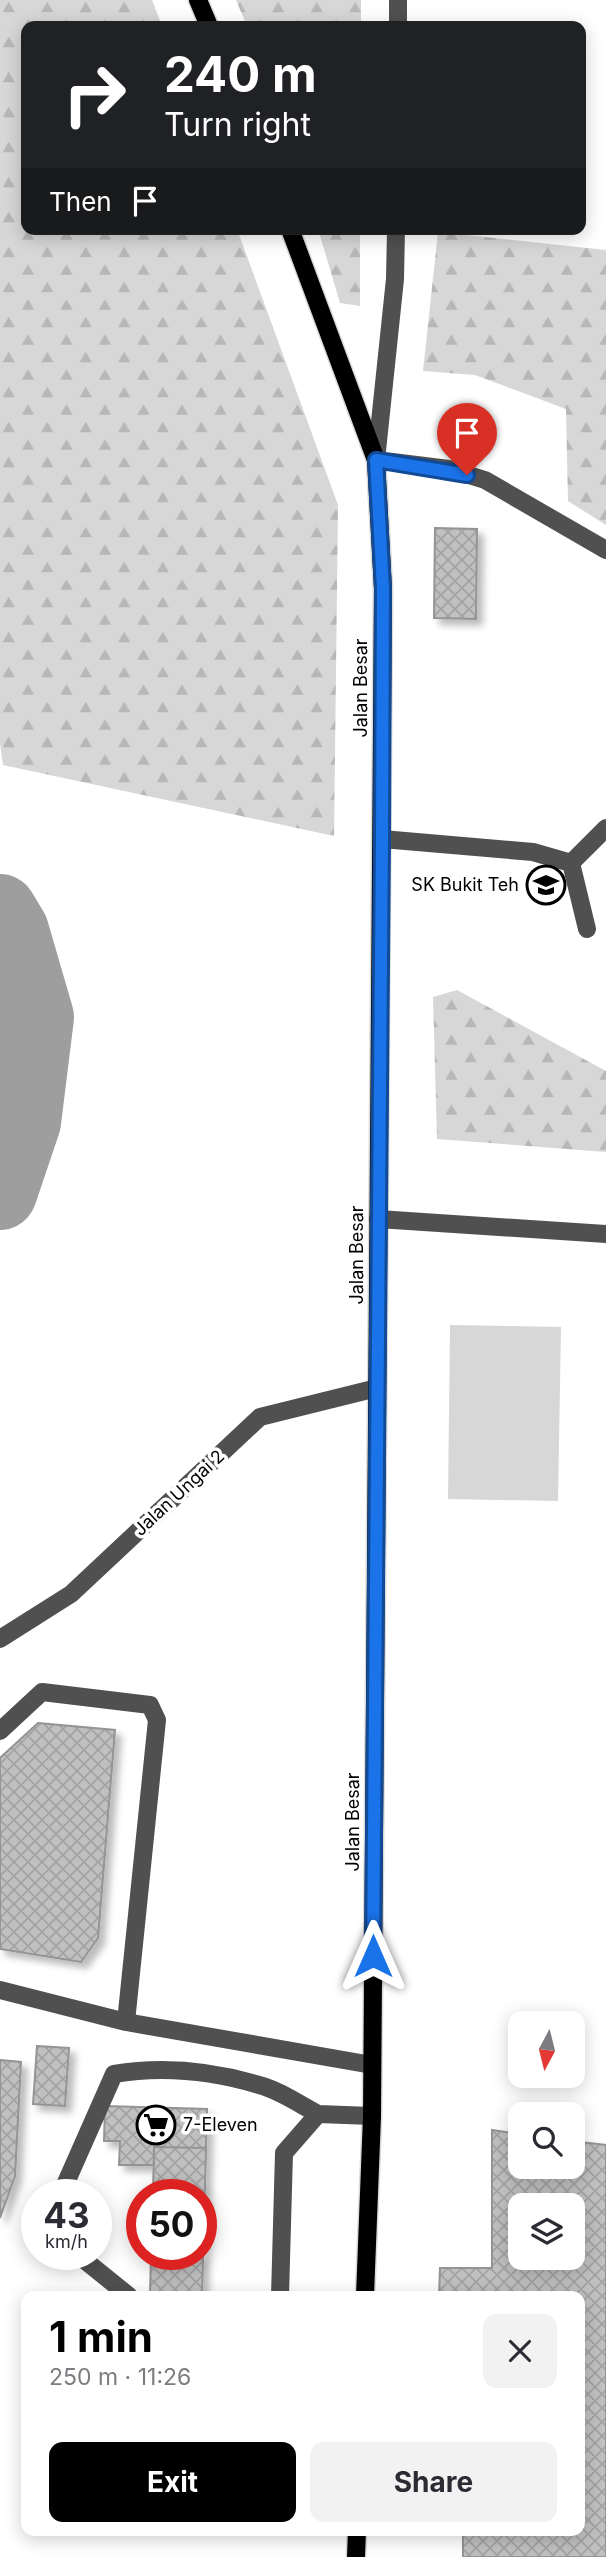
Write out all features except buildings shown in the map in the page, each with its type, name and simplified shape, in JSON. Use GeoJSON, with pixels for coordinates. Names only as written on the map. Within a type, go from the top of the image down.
{"type":"FeatureCollection","features":[{"type":"Feature","properties":{"kind":"main road"},"geometry":{"type":"LineString","coordinates":[[198,0],[207,21]]}},
{"type":"Feature","properties":{"kind":"main road","name":"Jalan Besar"},"geometry":{"type":"LineString","coordinates":[[292,235],[376,460],[383,589],[372,2116],[365,2291]]}},
{"type":"Feature","properties":{"kind":"main road"},"geometry":{"type":"LineString","coordinates":[[356,2557],[357,2536]]}},
{"type":"Feature","properties":{"kind":"street"},"geometry":{"type":"LineString","coordinates":[[398,0],[398,21]]}},
{"type":"Feature","properties":{"kind":"street"},"geometry":{"type":"LineString","coordinates":[[396,235],[395,279],[376,460],[449,469],[485,480],[606,550]]}},
{"type":"Feature","properties":{"kind":"street"},"geometry":{"type":"LineString","coordinates":[[571,863],[606,828]]}},
{"type":"Feature","properties":{"kind":"street"},"geometry":{"type":"LineString","coordinates":[[382,839],[533,852],[571,863]]}},
{"type":"Feature","properties":{"kind":"street"},"geometry":{"type":"LineString","coordinates":[[571,863],[587,929]]}},
{"type":"Feature","properties":{"kind":"street"},"geometry":{"type":"LineString","coordinates":[[378,1219],[606,1234]]}},
{"type":"Feature","properties":{"kind":"street","name":"Jalan Ungai 2"},"geometry":{"type":"LineString","coordinates":[[0,1639],[71,1594],[260,1417],[377,1388]]}},
{"type":"Feature","properties":{"kind":"street"},"geometry":{"type":"LineString","coordinates":[[0,1731],[42,1692],[150,1705],[157,1720],[126,2022]]}},
{"type":"Feature","properties":{"kind":"street"},"geometry":{"type":"LineString","coordinates":[[0,1990],[126,2022],[372,2065]]}},
{"type":"Feature","properties":{"kind":"street"},"geometry":{"type":"LineString","coordinates":[[68,2179],[114,2074],[148,2068],[186,2071],[261,2085],[318,2114],[372,2116]]}},
{"type":"Feature","properties":{"kind":"street"},"geometry":{"type":"LineString","coordinates":[[280,2291],[284,2153],[318,2114]]}},
{"type":"Feature","properties":{"kind":"street"},"geometry":{"type":"LineString","coordinates":[[97,2270],[123,2291]]}},
{"type":"Feature","properties":{"kind":"green space"},"geometry":{"type":"Polygon","coordinates":[[[0,0],[152,0],[160,21],[21,21],[21,235],[239,235],[338,505],[334,836],[3,765],[0,744],[0,0]]]}},
{"type":"Feature","properties":{"kind":"green space"},"geometry":{"type":"Polygon","coordinates":[[[236,0],[361,0],[361,21],[245,21],[236,0]]]}},
{"type":"Feature","properties":{"kind":"green space"},"geometry":{"type":"Polygon","coordinates":[[[320,235],[360,235],[360,306],[340,303],[320,235]]]}},
{"type":"Feature","properties":{"kind":"green space"},"geometry":{"type":"Polygon","coordinates":[[[438,235],[466,235],[606,250],[606,525],[568,501],[566,409],[475,375],[423,371],[438,235]]]}},
{"type":"Feature","properties":{"kind":"green space"},"geometry":{"type":"Polygon","coordinates":[[[457,990],[606,1071],[606,1152],[437,1139],[433,997],[457,990]]]}},
{"type":"Feature","properties":{"kind":"green space"},"geometry":{"type":"Polygon","coordinates":[[[450,1325],[561,1327],[558,1501],[448,1499],[450,1325]]]}},
{"type":"Feature","properties":{"kind":"waterway"},"geometry":{"type":"LineString","coordinates":[[0,911],[12,931],[37,1017],[24,1122],[0,1193]]}},
{"type":"Feature","properties":{"kind":"place","name":"SK Bukit Teh"},"geometry":{"type":"Point","coordinates":[546,885]}},
{"type":"Feature","properties":{"kind":"place","name":"7-Eleven"},"geometry":{"type":"Point","coordinates":[156,2125]}},
{"type":"Feature","properties":{"kind":"route"},"geometry":{"type":"LineString","coordinates":[[373,1956],[383,589],[376,460],[449,469],[467,475]]}}]}
